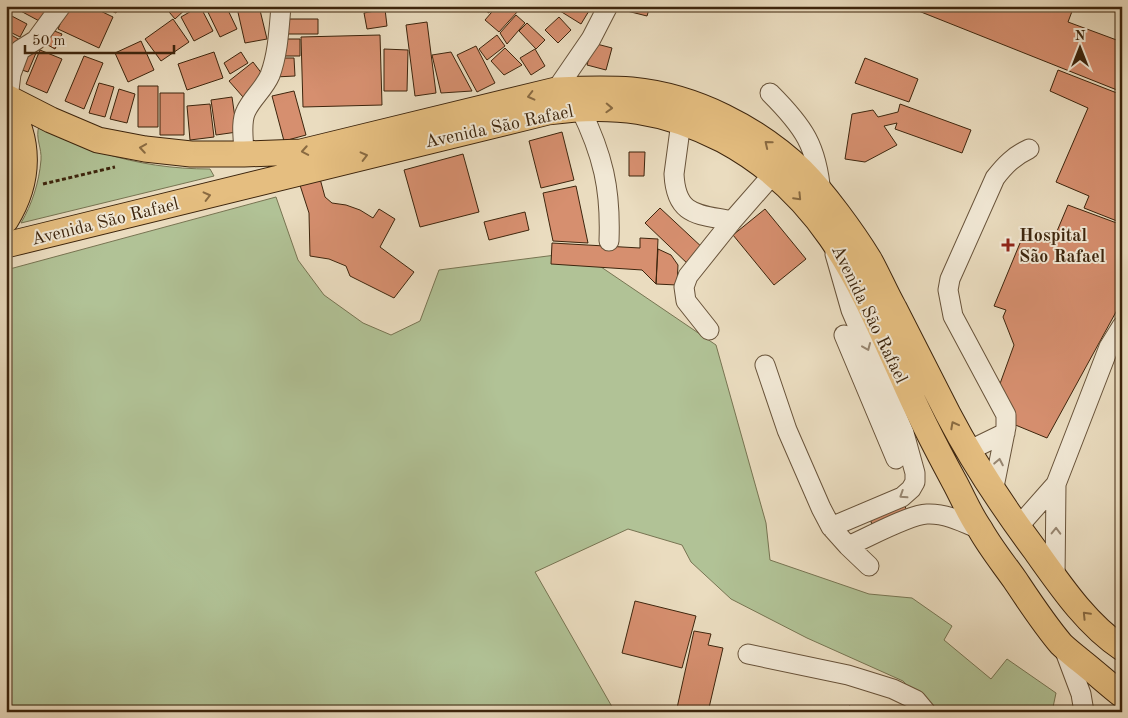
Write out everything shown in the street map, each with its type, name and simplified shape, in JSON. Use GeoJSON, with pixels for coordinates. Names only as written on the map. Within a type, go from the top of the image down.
{"type":"FeatureCollection","features":[{"type":"Feature","properties":{"kind":"main road","name":"Avenida São Rafael"},"geometry":{"type":"LineString","coordinates":[[7,99],[98,140],[145,149],[191,154],[301,152],[556,90],[594,88],[634,90],[676,99],[718,113],[762,139],[802,172],[821,194],[868,259],[968,451],[993,492],[1055,579],[1084,614],[1110,640],[1122,648]]}},
{"type":"Feature","properties":{"kind":"main road"},"geometry":{"type":"LineString","coordinates":[[6,220],[19,196],[25,168],[24,141],[7,99]]}},
{"type":"Feature","properties":{"kind":"main road","name":"Avenida São Rafael"},"geometry":{"type":"LineString","coordinates":[[6,245],[548,112],[580,108],[614,108],[647,112],[681,122],[745,152],[774,173],[800,198],[830,234],[853,272],[922,420],[979,528],[1062,645],[1122,695]]}},
{"type":"Feature","properties":{"kind":"street"},"geometry":{"type":"LineString","coordinates":[[7,99],[11,74],[20,50],[36,40],[61,6]]}},
{"type":"Feature","properties":{"kind":"street"},"geometry":{"type":"LineString","coordinates":[[244,154],[244,118],[246,112],[267,82],[274,63],[282,6]]}},
{"type":"Feature","properties":{"kind":"street"},"geometry":{"type":"LineString","coordinates":[[556,90],[591,39],[608,6]]}},
{"type":"Feature","properties":{"kind":"street"},"geometry":{"type":"LineString","coordinates":[[770,93],[796,120],[813,150],[818,165],[821,194]]}},
{"type":"Feature","properties":{"kind":"street"},"geometry":{"type":"LineString","coordinates":[[580,108],[602,160],[608,189],[609,241]]}},
{"type":"Feature","properties":{"kind":"street"},"geometry":{"type":"LineString","coordinates":[[681,122],[674,174],[676,192],[680,199],[694,213],[704,217],[732,221]]}},
{"type":"Feature","properties":{"kind":"street"},"geometry":{"type":"LineString","coordinates":[[993,492],[1007,423],[1006,415],[953,316],[949,304],[948,290],[950,279],[995,178],[1014,157],[1029,148]]}},
{"type":"Feature","properties":{"kind":"street"},"geometry":{"type":"LineString","coordinates":[[709,330],[686,301],[684,287],[688,276],[774,173]]}},
{"type":"Feature","properties":{"kind":"street"},"geometry":{"type":"LineString","coordinates":[[830,234],[851,310],[904,433],[915,474],[915,482],[912,489],[902,496],[831,527]]}},
{"type":"Feature","properties":{"kind":"street"},"geometry":{"type":"LineString","coordinates":[[1018,527],[1056,484],[1109,347],[1122,326]]}},
{"type":"Feature","properties":{"kind":"street"},"geometry":{"type":"LineString","coordinates":[[844,335],[896,459]]}},
{"type":"Feature","properties":{"kind":"street"},"geometry":{"type":"LineString","coordinates":[[764,365],[786,430],[802,469],[831,527],[869,566]]}},
{"type":"Feature","properties":{"kind":"street"},"geometry":{"type":"LineString","coordinates":[[968,451],[1005,432]]}},
{"type":"Feature","properties":{"kind":"street"},"geometry":{"type":"LineString","coordinates":[[1055,579],[1056,484]]}},
{"type":"Feature","properties":{"kind":"street"},"geometry":{"type":"LineString","coordinates":[[848,546],[915,516],[927,514],[951,518],[979,528]]}},
{"type":"Feature","properties":{"kind":"street"},"geometry":{"type":"LineString","coordinates":[[1062,645],[1081,694],[1084,712]]}},
{"type":"Feature","properties":{"kind":"street"},"geometry":{"type":"LineString","coordinates":[[748,654],[848,675],[884,686],[916,700],[926,712]]}},
{"type":"Feature","properties":{"kind":"path"},"geometry":{"type":"LineString","coordinates":[[39,185],[123,165]]}},
{"type":"Feature","properties":{"kind":"green space"},"geometry":{"type":"Polygon","coordinates":[[[6,115],[14,171],[6,193],[6,115]]]}},
{"type":"Feature","properties":{"kind":"green space"},"geometry":{"type":"Polygon","coordinates":[[[39,126],[87,147],[116,157],[156,165],[210,169],[214,176],[21,223],[32,201],[39,177],[41,156],[38,135],[39,126]]]}},
{"type":"Feature","properties":{"kind":"green space"},"geometry":{"type":"Polygon","coordinates":[[[276,197],[298,260],[324,295],[363,323],[391,335],[420,321],[439,270],[579,252],[716,345],[766,523],[770,560],[869,594],[912,598],[952,626],[944,640],[991,679],[1007,659],[1056,693],[1052,712],[1007,712],[1004,710],[1003,712],[932,712],[903,681],[807,638],[731,599],[691,562],[682,545],[628,529],[535,572],[615,712],[6,712],[6,270],[276,197]]]}},
{"type":"Feature","properties":{"kind":"building"},"geometry":{"type":"Polygon","coordinates":[[[16,6],[52,6],[43,23],[15,8],[16,6]]]}},
{"type":"Feature","properties":{"kind":"building"},"geometry":{"type":"Polygon","coordinates":[[[68,6],[90,6],[113,17],[99,48],[58,29],[68,6]]]}},
{"type":"Feature","properties":{"kind":"building"},"geometry":{"type":"Polygon","coordinates":[[[101,6],[119,6],[116,13],[101,6]]]}},
{"type":"Feature","properties":{"kind":"building"},"geometry":{"type":"Polygon","coordinates":[[[164,6],[189,6],[175,19],[164,6]]]}},
{"type":"Feature","properties":{"kind":"building"},"geometry":{"type":"Polygon","coordinates":[[[200,6],[213,31],[194,41],[181,17],[200,6]]]}},
{"type":"Feature","properties":{"kind":"building"},"geometry":{"type":"Polygon","coordinates":[[[205,6],[226,6],[237,29],[220,37],[205,6]]]}},
{"type":"Feature","properties":{"kind":"building"},"geometry":{"type":"Polygon","coordinates":[[[259,6],[267,39],[245,43],[237,8],[259,6]]]}},
{"type":"Feature","properties":{"kind":"building"},"geometry":{"type":"Polygon","coordinates":[[[478,6],[492,6],[489,13],[478,6]]]}},
{"type":"Feature","properties":{"kind":"building"},"geometry":{"type":"Polygon","coordinates":[[[497,6],[513,6],[518,11],[499,32],[485,20],[497,6]]]}},
{"type":"Feature","properties":{"kind":"building"},"geometry":{"type":"Polygon","coordinates":[[[552,6],[592,6],[581,24],[552,6]]]}},
{"type":"Feature","properties":{"kind":"building"},"geometry":{"type":"Polygon","coordinates":[[[620,6],[650,6],[647,16],[619,9],[620,6]]]}},
{"type":"Feature","properties":{"kind":"building"},"geometry":{"type":"Polygon","coordinates":[[[906,6],[1074,6],[1068,22],[1122,42],[1122,92],[906,6]]]}},
{"type":"Feature","properties":{"kind":"building"},"geometry":{"type":"Polygon","coordinates":[[[385,9],[387,26],[367,29],[364,13],[385,9]]]}},
{"type":"Feature","properties":{"kind":"building"},"geometry":{"type":"Polygon","coordinates":[[[6,13],[27,24],[20,37],[6,30],[6,13]]]}},
{"type":"Feature","properties":{"kind":"building"},"geometry":{"type":"Polygon","coordinates":[[[516,15],[525,23],[507,44],[500,33],[516,15]]]}},
{"type":"Feature","properties":{"kind":"building"},"geometry":{"type":"Polygon","coordinates":[[[559,17],[571,30],[558,43],[545,30],[559,17]]]}},
{"type":"Feature","properties":{"kind":"building"},"geometry":{"type":"Polygon","coordinates":[[[173,19],[189,42],[161,61],[145,39],[173,19]]]}},
{"type":"Feature","properties":{"kind":"building"},"geometry":{"type":"Polygon","coordinates":[[[283,19],[318,19],[318,34],[284,34],[283,19]]]}},
{"type":"Feature","properties":{"kind":"building"},"geometry":{"type":"Polygon","coordinates":[[[427,22],[436,93],[415,96],[406,25],[427,22]]]}},
{"type":"Feature","properties":{"kind":"building"},"geometry":{"type":"Polygon","coordinates":[[[527,23],[545,40],[536,49],[519,31],[527,23]]]}},
{"type":"Feature","properties":{"kind":"building"},"geometry":{"type":"Polygon","coordinates":[[[52,30],[62,34],[55,49],[46,44],[52,30]]]}},
{"type":"Feature","properties":{"kind":"building"},"geometry":{"type":"Polygon","coordinates":[[[6,32],[20,40],[10,59],[6,57],[6,32]]]}},
{"type":"Feature","properties":{"kind":"building"},"geometry":{"type":"Polygon","coordinates":[[[380,35],[382,105],[303,107],[301,37],[380,35]]]}},
{"type":"Feature","properties":{"kind":"building"},"geometry":{"type":"Polygon","coordinates":[[[497,35],[505,46],[487,60],[479,49],[497,35]]]}},
{"type":"Feature","properties":{"kind":"building"},"geometry":{"type":"Polygon","coordinates":[[[278,39],[300,39],[300,56],[278,56],[278,39]]]}},
{"type":"Feature","properties":{"kind":"building"},"geometry":{"type":"Polygon","coordinates":[[[141,41],[154,70],[128,82],[115,53],[141,41]]]}},
{"type":"Feature","properties":{"kind":"building"},"geometry":{"type":"Polygon","coordinates":[[[593,43],[612,48],[606,70],[587,65],[593,43]]]}},
{"type":"Feature","properties":{"kind":"building"},"geometry":{"type":"Polygon","coordinates":[[[476,46],[495,83],[477,92],[457,55],[476,46]]]}},
{"type":"Feature","properties":{"kind":"building"},"geometry":{"type":"Polygon","coordinates":[[[24,48],[36,53],[28,72],[16,68],[24,48]]]}},
{"type":"Feature","properties":{"kind":"building"},"geometry":{"type":"Polygon","coordinates":[[[505,48],[522,65],[504,75],[491,61],[505,48]]]}},
{"type":"Feature","properties":{"kind":"building"},"geometry":{"type":"Polygon","coordinates":[[[384,49],[408,50],[407,91],[384,91],[384,49]]]}},
{"type":"Feature","properties":{"kind":"building"},"geometry":{"type":"Polygon","coordinates":[[[535,49],[545,66],[531,75],[520,58],[535,49]]]}},
{"type":"Feature","properties":{"kind":"building"},"geometry":{"type":"Polygon","coordinates":[[[40,50],[62,59],[47,93],[26,84],[40,50]]]}},
{"type":"Feature","properties":{"kind":"building"},"geometry":{"type":"Polygon","coordinates":[[[214,52],[223,78],[187,90],[178,64],[214,52]]]}},
{"type":"Feature","properties":{"kind":"building"},"geometry":{"type":"Polygon","coordinates":[[[241,52],[248,63],[230,74],[224,63],[241,52]]]}},
{"type":"Feature","properties":{"kind":"building"},"geometry":{"type":"Polygon","coordinates":[[[451,52],[472,91],[441,93],[432,55],[451,52]]]}},
{"type":"Feature","properties":{"kind":"building"},"geometry":{"type":"Polygon","coordinates":[[[84,56],[103,63],[84,109],[65,101],[84,56]]]}},
{"type":"Feature","properties":{"kind":"building"},"geometry":{"type":"Polygon","coordinates":[[[275,58],[294,58],[295,76],[275,77],[275,58]]]}},
{"type":"Feature","properties":{"kind":"building"},"geometry":{"type":"Polygon","coordinates":[[[865,58],[918,79],[909,102],[855,83],[865,58]]]}},
{"type":"Feature","properties":{"kind":"building"},"geometry":{"type":"Polygon","coordinates":[[[253,62],[266,79],[243,97],[229,81],[253,62]]]}},
{"type":"Feature","properties":{"kind":"building"},"geometry":{"type":"Polygon","coordinates":[[[1058,70],[1122,95],[1122,223],[1084,208],[1089,196],[1056,182],[1088,108],[1050,91],[1058,70]]]}},
{"type":"Feature","properties":{"kind":"building"},"geometry":{"type":"Polygon","coordinates":[[[99,83],[114,87],[105,117],[89,113],[99,83]]]}},
{"type":"Feature","properties":{"kind":"building"},"geometry":{"type":"Polygon","coordinates":[[[138,86],[158,86],[158,127],[138,127],[138,86]]]}},
{"type":"Feature","properties":{"kind":"building"},"geometry":{"type":"Polygon","coordinates":[[[119,89],[135,94],[127,123],[110,119],[119,89]]]}},
{"type":"Feature","properties":{"kind":"building"},"geometry":{"type":"Polygon","coordinates":[[[294,91],[306,135],[284,141],[272,96],[294,91]]]}},
{"type":"Feature","properties":{"kind":"building"},"geometry":{"type":"Polygon","coordinates":[[[160,93],[184,93],[184,135],[160,135],[160,93]]]}},
{"type":"Feature","properties":{"kind":"building"},"geometry":{"type":"Polygon","coordinates":[[[232,97],[237,132],[216,135],[211,100],[232,97]]]}},
{"type":"Feature","properties":{"kind":"building"},"geometry":{"type":"Polygon","coordinates":[[[210,104],[214,137],[190,140],[187,106],[210,104]]]}},
{"type":"Feature","properties":{"kind":"building"},"geometry":{"type":"Polygon","coordinates":[[[900,104],[971,130],[962,153],[895,129],[897,123],[884,126],[897,145],[865,162],[845,159],[852,114],[873,110],[878,117],[898,112],[900,104]]]}},
{"type":"Feature","properties":{"kind":"building"},"geometry":{"type":"Polygon","coordinates":[[[562,132],[574,180],[541,188],[529,141],[562,132]]]}},
{"type":"Feature","properties":{"kind":"building"},"geometry":{"type":"Polygon","coordinates":[[[629,152],[645,152],[644,176],[629,176],[629,152]]]}},
{"type":"Feature","properties":{"kind":"building"},"geometry":{"type":"Polygon","coordinates":[[[463,154],[479,212],[420,227],[404,170],[463,154]]]}},
{"type":"Feature","properties":{"kind":"building"},"geometry":{"type":"Polygon","coordinates":[[[319,175],[325,197],[332,203],[360,210],[373,218],[379,209],[395,219],[380,247],[414,272],[394,298],[350,276],[346,266],[329,259],[310,256],[309,213],[298,179],[319,175]]]}},
{"type":"Feature","properties":{"kind":"building"},"geometry":{"type":"Polygon","coordinates":[[[576,186],[588,243],[553,241],[543,193],[576,186]]]}},
{"type":"Feature","properties":{"kind":"building"},"geometry":{"type":"Polygon","coordinates":[[[1068,205],[1122,225],[1122,301],[1047,438],[1013,424],[997,392],[1014,345],[1003,317],[1006,310],[994,306],[1025,231],[1052,243],[1068,205]]]}},
{"type":"Feature","properties":{"kind":"building"},"geometry":{"type":"Polygon","coordinates":[[[660,208],[705,250],[690,266],[645,223],[660,208]]]}},
{"type":"Feature","properties":{"kind":"building"},"geometry":{"type":"Polygon","coordinates":[[[765,209],[806,259],[774,285],[733,235],[765,209]]]}},
{"type":"Feature","properties":{"kind":"building"},"geometry":{"type":"Polygon","coordinates":[[[525,212],[529,230],[489,240],[484,222],[525,212]]]}},
{"type":"Feature","properties":{"kind":"building"},"geometry":{"type":"Polygon","coordinates":[[[640,238],[658,239],[656,284],[642,270],[551,264],[552,243],[640,248],[640,238]]]}},
{"type":"Feature","properties":{"kind":"building"},"geometry":{"type":"Polygon","coordinates":[[[658,249],[671,255],[678,265],[677,285],[656,284],[658,249]]]}},
{"type":"Feature","properties":{"kind":"building"},"geometry":{"type":"Polygon","coordinates":[[[903,502],[908,513],[875,532],[868,514],[903,502]]]}},
{"type":"Feature","properties":{"kind":"building"},"geometry":{"type":"Polygon","coordinates":[[[635,601],[696,616],[682,668],[622,653],[635,601]]]}},
{"type":"Feature","properties":{"kind":"building"},"geometry":{"type":"Polygon","coordinates":[[[694,631],[711,634],[708,645],[723,648],[708,712],[695,712],[677,708],[694,631]]]}},
{"type":"Feature","properties":{"kind":"building"},"geometry":{"type":"Polygon","coordinates":[[[849,706],[869,712],[847,712],[849,706]]]}},
{"type":"Feature","properties":{"kind":"place","name":"Hospital São Rafael"},"geometry":{"type":"Point","coordinates":[1008,245]}}]}
